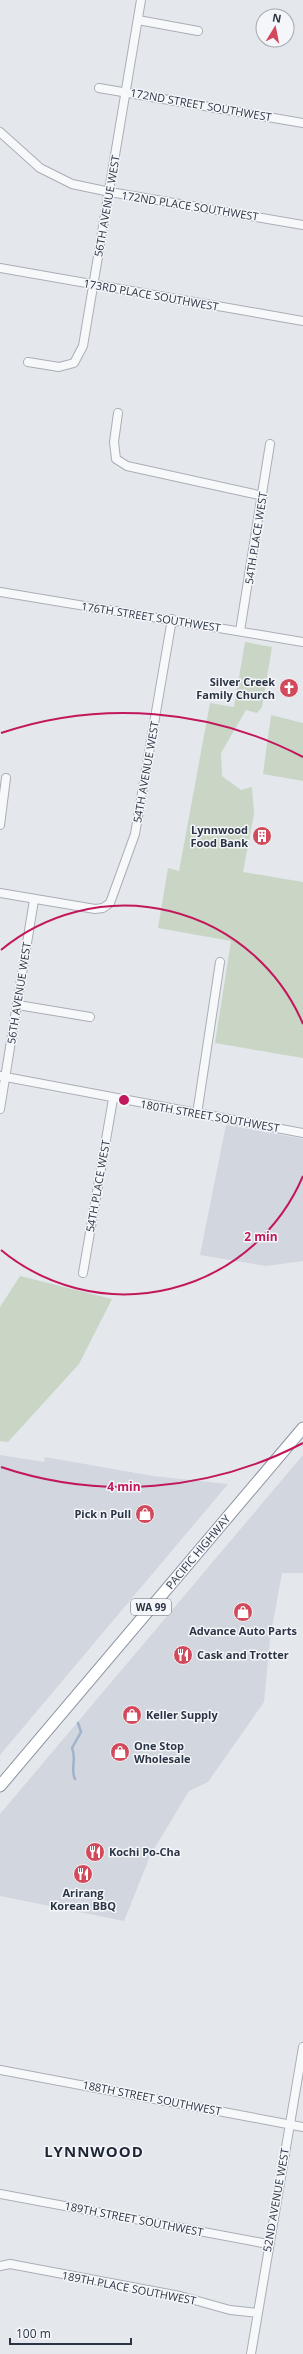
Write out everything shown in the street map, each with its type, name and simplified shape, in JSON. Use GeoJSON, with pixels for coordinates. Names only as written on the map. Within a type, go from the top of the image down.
{"type":"FeatureCollection","features":[{"type":"Feature","properties":{"kind":"highway","name":"PACIFIC HIGHWAY"},"geometry":{"type":"LineString","coordinates":[[0,1786],[303,1428]]}},
{"type":"Feature","properties":{"kind":"street","name":"56TH AVENUE WEST"},"geometry":{"type":"LineString","coordinates":[[28,362],[59,367],[74,363],[83,346],[141,0]]}},
{"type":"Feature","properties":{"kind":"street"},"geometry":{"type":"LineString","coordinates":[[138,20],[198,30]]}},
{"type":"Feature","properties":{"kind":"street","name":"172ND STREET SOUTHWEST"},"geometry":{"type":"LineString","coordinates":[[99,88],[303,123]]}},
{"type":"Feature","properties":{"kind":"street","name":"172ND PLACE SOUTHWEST"},"geometry":{"type":"LineString","coordinates":[[0,132],[40,168],[54,177],[72,184],[110,192],[303,225]]}},
{"type":"Feature","properties":{"kind":"street","name":"173RD PLACE SOUTHWEST"},"geometry":{"type":"LineString","coordinates":[[0,268],[303,321]]}},
{"type":"Feature","properties":{"kind":"street"},"geometry":{"type":"LineString","coordinates":[[118,413],[114,442],[116,458],[127,466],[263,496]]}},
{"type":"Feature","properties":{"kind":"street","name":"54TH PLACE WEST"},"geometry":{"type":"LineString","coordinates":[[240,631],[263,496],[270,444]]}},
{"type":"Feature","properties":{"kind":"street","name":"176TH STREET SOUTHWEST"},"geometry":{"type":"LineString","coordinates":[[0,592],[303,642]]}},
{"type":"Feature","properties":{"kind":"street","name":"54TH AVENUE WEST"},"geometry":{"type":"LineString","coordinates":[[34,900],[95,909],[104,908],[110,903],[132,847],[145,783],[172,620]]}},
{"type":"Feature","properties":{"kind":"street"},"geometry":{"type":"LineString","coordinates":[[0,825],[6,778]]}},
{"type":"Feature","properties":{"kind":"street"},"geometry":{"type":"LineString","coordinates":[[0,893],[34,900]]}},
{"type":"Feature","properties":{"kind":"street","name":"56TH AVENUE WEST"},"geometry":{"type":"LineString","coordinates":[[0,1110],[3,1076],[18,1005],[34,900]]}},
{"type":"Feature","properties":{"kind":"street"},"geometry":{"type":"LineString","coordinates":[[197,1114],[220,962]]}},
{"type":"Feature","properties":{"kind":"street"},"geometry":{"type":"LineString","coordinates":[[18,1005],[90,1017]]}},
{"type":"Feature","properties":{"kind":"street","name":"180TH STREET SOUTHWEST"},"geometry":{"type":"LineString","coordinates":[[3,1076],[303,1133]]}},
{"type":"Feature","properties":{"kind":"street","name":"54TH PLACE WEST"},"geometry":{"type":"LineString","coordinates":[[83,1273],[113,1098]]}},
{"type":"Feature","properties":{"kind":"street","name":"52ND AVENUE WEST"},"geometry":{"type":"LineString","coordinates":[[251,2354],[268,2244],[303,2047]]}},
{"type":"Feature","properties":{"kind":"street","name":"188TH STREET SOUTHWEST"},"geometry":{"type":"LineString","coordinates":[[0,2070],[303,2127]]}},
{"type":"Feature","properties":{"kind":"street","name":"189TH STREET SOUTHWEST"},"geometry":{"type":"LineString","coordinates":[[0,2194],[268,2244]]}},
{"type":"Feature","properties":{"kind":"street","name":"189TH PLACE SOUTHWEST"},"geometry":{"type":"LineString","coordinates":[[0,2266],[10,2264],[180,2296],[230,2310],[258,2313]]}},
{"type":"Feature","properties":{"kind":"shaded area"},"geometry":{"type":"Polygon","coordinates":[[[226,1125],[303,1139],[303,1261],[266,1266],[200,1255],[226,1125]]]}},
{"type":"Feature","properties":{"kind":"shaded area","name":"Pick n Pull"},"geometry":{"type":"Polygon","coordinates":[[[0,1455],[44,1462],[45,1457],[153,1476],[228,1484],[0,1755],[0,1455]]]}},
{"type":"Feature","properties":{"kind":"shaded area"},"geometry":{"type":"Polygon","coordinates":[[[303,1455],[303,1573],[282,1573],[270,1639],[264,1702],[208,1782],[189,1791],[150,1856],[124,1921],[0,1896],[0,1814],[303,1455]]]}},
{"type":"Feature","properties":{"kind":"green space"},"geometry":{"type":"Polygon","coordinates":[[[245,642],[272,647],[262,707],[257,713],[246,710],[221,753],[222,776],[241,790],[252,787],[254,814],[243,872],[303,882],[303,1058],[215,1043],[231,941],[158,928],[168,868],[179,871],[210,703],[234,707],[245,642]]]}},
{"type":"Feature","properties":{"kind":"green space"},"geometry":{"type":"Polygon","coordinates":[[[271,715],[303,723],[303,781],[263,774],[271,715]]]}},
{"type":"Feature","properties":{"kind":"green space"},"geometry":{"type":"Polygon","coordinates":[[[20,1276],[112,1299],[79,1364],[8,1442],[0,1441],[0,1307],[20,1276]]]}},
{"type":"Feature","properties":{"kind":"waterway"},"geometry":{"type":"LineString","coordinates":[[75,1779],[73,1772],[74,1756],[72,1748],[81,1732],[78,1723]]}},
{"type":"Feature","properties":{"kind":"place","name":"Silver Creek Family Church"},"geometry":{"type":"Point","coordinates":[289,688]}},
{"type":"Feature","properties":{"kind":"place","name":"Lynnwood Food Bank"},"geometry":{"type":"Point","coordinates":[262,836]}},
{"type":"Feature","properties":{"kind":"place","name":"Pick n Pull"},"geometry":{"type":"Point","coordinates":[145,1514]}},
{"type":"Feature","properties":{"kind":"place","name":"Advance Auto Parts"},"geometry":{"type":"Point","coordinates":[243,1612]}},
{"type":"Feature","properties":{"kind":"place","name":"Cask and Trotter"},"geometry":{"type":"Point","coordinates":[183,1655]}},
{"type":"Feature","properties":{"kind":"place","name":"Keller Supply"},"geometry":{"type":"Point","coordinates":[132,1715]}},
{"type":"Feature","properties":{"kind":"place","name":"One Stop Wholesale"},"geometry":{"type":"Point","coordinates":[120,1752]}},
{"type":"Feature","properties":{"kind":"place","name":"Kochi Po-Cha"},"geometry":{"type":"Point","coordinates":[95,1852]}},
{"type":"Feature","properties":{"kind":"place","name":"Arirang Korean BBQ"},"geometry":{"type":"Point","coordinates":[83,1874]}},
{"type":"Feature","properties":{"kind":"district","name":"LYNNWOOD"},"geometry":{"type":"Point","coordinates":[94,2152]}}]}
